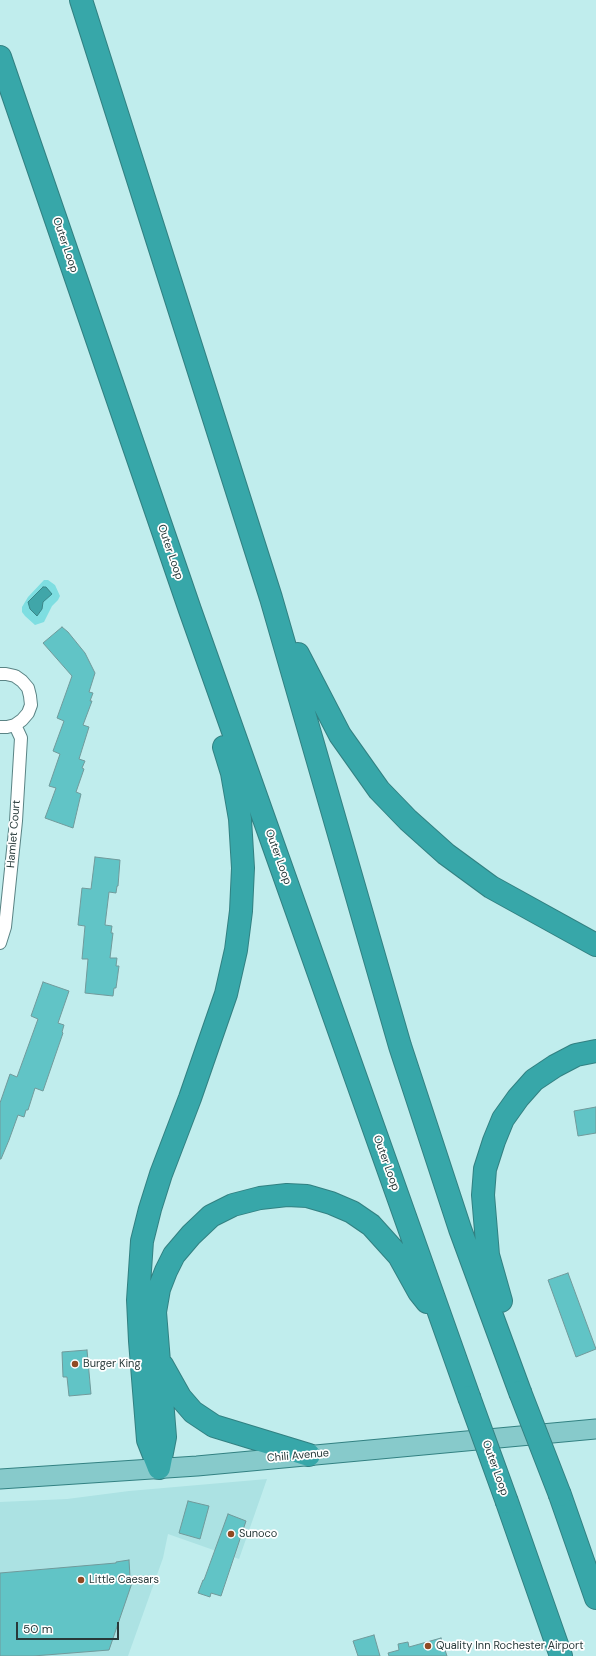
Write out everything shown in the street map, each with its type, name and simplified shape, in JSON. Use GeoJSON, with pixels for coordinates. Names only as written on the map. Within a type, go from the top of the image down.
{"type":"FeatureCollection","features":[{"type":"Feature","properties":{"kind":"highway"},"geometry":{"type":"LineString","coordinates":[[81,0],[271,598],[400,1046],[460,1229],[560,1495],[596,1598]]}},
{"type":"Feature","properties":{"kind":"highway","name":"Outer Loop"},"geometry":{"type":"LineString","coordinates":[[0,57],[190,610],[562,1656]]}},
{"type":"Feature","properties":{"kind":"highway"},"geometry":{"type":"LineString","coordinates":[[271,598],[310,680],[340,735],[379,790],[408,820],[446,854],[491,887],[596,945]]}},
{"type":"Feature","properties":{"kind":"highway"},"geometry":{"type":"LineString","coordinates":[[159,1468],[148,1440],[140,1342],[138,1300],[142,1241],[161,1174],[190,1098],[226,994],[236,950],[241,911],[243,868],[240,818],[232,773],[214,712],[190,610]]}},
{"type":"Feature","properties":{"kind":"highway"},"geometry":{"type":"LineString","coordinates":[[520,1392],[506,1315],[488,1254],[483,1195],[485,1169],[503,1119],[518,1098],[534,1080],[555,1066],[576,1055],[596,1051]]}},
{"type":"Feature","properties":{"kind":"highway"},"geometry":{"type":"LineString","coordinates":[[159,1468],[165,1437],[155,1312],[159,1289],[174,1255],[190,1235],[211,1216],[233,1205],[260,1198],[286,1195],[307,1196],[352,1212],[371,1225],[399,1256],[419,1292],[443,1321]]}},
{"type":"Feature","properties":{"kind":"highway"},"geometry":{"type":"LineString","coordinates":[[159,1360],[180,1397],[193,1412],[214,1426],[309,1455]]}},
{"type":"Feature","properties":{"kind":"main road","name":"Chili Avenue"},"geometry":{"type":"LineString","coordinates":[[0,1479],[196,1466],[596,1429]]}},
{"type":"Feature","properties":{"kind":"street"},"geometry":{"type":"LineString","coordinates":[[0,674],[15,676],[22,681],[28,688],[30,696],[28,713],[22,720],[15,725],[0,727]]}},
{"type":"Feature","properties":{"kind":"street","name":"Hamlet Court"},"geometry":{"type":"LineString","coordinates":[[0,943],[5,926],[16,820],[21,738],[15,725]]}},
{"type":"Feature","properties":{"kind":"shaded area"},"geometry":{"type":"Polygon","coordinates":[[[44,580],[48,580],[55,585],[60,596],[52,606],[44,622],[35,625],[22,612],[22,607],[28,597],[44,580]]]}},
{"type":"Feature","properties":{"kind":"shaded area"},"geometry":{"type":"Polygon","coordinates":[[[43,587],[46,587],[52,594],[43,602],[42,609],[37,616],[30,609],[28,602],[43,587]]]}},
{"type":"Feature","properties":{"kind":"shaded area"},"geometry":{"type":"Polygon","coordinates":[[[267,1479],[239,1559],[168,1534],[163,1558],[128,1656],[0,1656],[0,1502],[67,1499],[129,1491],[267,1479]]]}},
{"type":"Feature","properties":{"kind":"building"},"geometry":{"type":"Polygon","coordinates":[[[62,627],[85,653],[95,673],[89,692],[93,693],[90,701],[92,701],[83,725],[89,727],[79,759],[85,761],[82,768],[84,769],[76,792],[81,794],[73,828],[45,818],[56,788],[49,786],[60,754],[53,751],[64,721],[57,718],[72,676],[43,643],[62,627]]]}},
{"type":"Feature","properties":{"kind":"building"},"geometry":{"type":"Polygon","coordinates":[[[95,857],[120,860],[118,886],[116,893],[109,892],[105,925],[112,926],[111,933],[113,933],[110,958],[117,958],[116,966],[119,966],[116,988],[114,988],[113,996],[85,993],[88,959],[82,959],[85,926],[78,925],[82,888],[91,889],[95,857]]]}},
{"type":"Feature","properties":{"kind":"building"},"geometry":{"type":"Polygon","coordinates":[[[43,982],[69,991],[58,1023],[64,1025],[63,1033],[43,1091],[35,1088],[28,1110],[26,1110],[24,1117],[18,1115],[0,1159],[0,1103],[10,1074],[17,1077],[38,1019],[31,1016],[43,982]]]}},
{"type":"Feature","properties":{"kind":"building"},"geometry":{"type":"Polygon","coordinates":[[[596,1107],[596,1133],[578,1136],[574,1111],[596,1107]]]}},
{"type":"Feature","properties":{"kind":"building"},"geometry":{"type":"Polygon","coordinates":[[[568,1273],[596,1349],[576,1357],[548,1280],[568,1273]]]}},
{"type":"Feature","properties":{"kind":"building","name":"Burger King"},"geometry":{"type":"Polygon","coordinates":[[[87,1350],[91,1394],[69,1396],[67,1377],[63,1377],[62,1352],[87,1350]]]}},
{"type":"Feature","properties":{"kind":"building"},"geometry":{"type":"Polygon","coordinates":[[[188,1501],[209,1506],[200,1539],[179,1533],[188,1501]]]}},
{"type":"Feature","properties":{"kind":"building"},"geometry":{"type":"Polygon","coordinates":[[[228,1514],[246,1521],[221,1596],[211,1593],[210,1597],[198,1593],[228,1514]]]}},
{"type":"Feature","properties":{"kind":"building"},"geometry":{"type":"Polygon","coordinates":[[[129,1560],[130,1577],[134,1577],[109,1650],[33,1656],[0,1656],[0,1573],[116,1563],[129,1560]]]}},
{"type":"Feature","properties":{"kind":"building"},"geometry":{"type":"Polygon","coordinates":[[[374,1635],[380,1656],[358,1656],[353,1641],[374,1635]]]}},
{"type":"Feature","properties":{"kind":"building","name":"Quality Inn Rochester Airport"},"geometry":{"type":"Polygon","coordinates":[[[441,1638],[447,1656],[389,1656],[388,1653],[399,1650],[398,1644],[408,1642],[409,1647],[441,1638]]]}},
{"type":"Feature","properties":{"kind":"place","name":"Burger King"},"geometry":{"type":"Point","coordinates":[75,1364]}},
{"type":"Feature","properties":{"kind":"place","name":"Sunoco"},"geometry":{"type":"Point","coordinates":[231,1534]}},
{"type":"Feature","properties":{"kind":"place","name":"Little Caesars"},"geometry":{"type":"Point","coordinates":[81,1580]}},
{"type":"Feature","properties":{"kind":"place","name":"Quality Inn Rochester Airport"},"geometry":{"type":"Point","coordinates":[428,1646]}}]}
